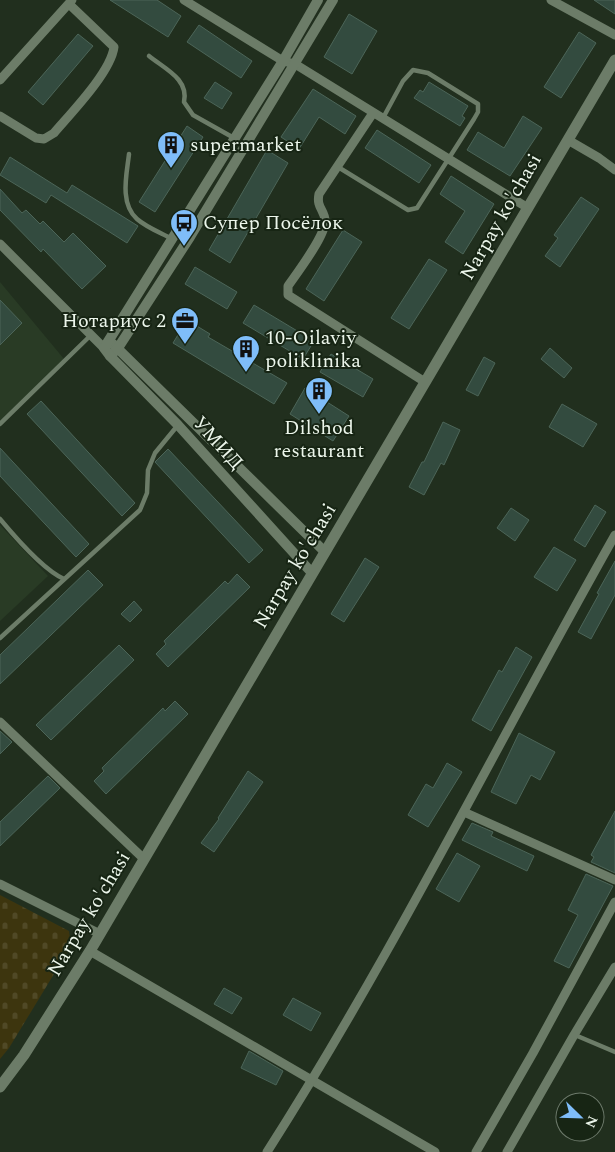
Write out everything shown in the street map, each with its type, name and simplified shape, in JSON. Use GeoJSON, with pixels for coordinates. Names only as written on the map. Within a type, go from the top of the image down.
{"type":"FeatureCollection","features":[{"type":"Feature","properties":{"kind":"main road","name":"Narpay ko'chasi"},"geometry":{"type":"LineString","coordinates":[[0,1088],[24,1055],[90,951],[615,60]]}},
{"type":"Feature","properties":{"kind":"street"},"geometry":{"type":"LineString","coordinates":[[184,0],[283,61],[295,64],[528,208]]}},
{"type":"Feature","properties":{"kind":"street"},"geometry":{"type":"LineString","coordinates":[[108,348],[172,239],[283,61],[318,0]]}},
{"type":"Feature","properties":{"kind":"street"},"geometry":{"type":"LineString","coordinates":[[0,244],[93,337],[108,348],[118,348],[190,237],[333,0]]}},
{"type":"Feature","properties":{"kind":"street"},"geometry":{"type":"LineString","coordinates":[[551,0],[615,35]]}},
{"type":"Feature","properties":{"kind":"street"},"geometry":{"type":"LineString","coordinates":[[0,80],[70,2],[114,47],[113,55],[106,69],[54,133],[44,139],[36,138],[0,116]]}},
{"type":"Feature","properties":{"kind":"street"},"geometry":{"type":"LineString","coordinates":[[373,113],[319,194],[318,202],[326,219],[324,231],[288,286],[288,295],[426,382]]}},
{"type":"Feature","properties":{"kind":"street"},"geometry":{"type":"LineString","coordinates":[[568,140],[599,158],[615,170]]}},
{"type":"Feature","properties":{"kind":"street","name":"УМИД"},"geometry":{"type":"LineString","coordinates":[[108,348],[312,573]]}},
{"type":"Feature","properties":{"kind":"street","name":"УМИД"},"geometry":{"type":"LineString","coordinates":[[118,348],[325,552]]}},
{"type":"Feature","properties":{"kind":"street"},"geometry":{"type":"LineString","coordinates":[[267,1152],[312,1081],[464,812],[615,535]]}},
{"type":"Feature","properties":{"kind":"street"},"geometry":{"type":"LineString","coordinates":[[0,722],[144,859]]}},
{"type":"Feature","properties":{"kind":"street"},"geometry":{"type":"LineString","coordinates":[[464,812],[615,880]]}},
{"type":"Feature","properties":{"kind":"street"},"geometry":{"type":"LineString","coordinates":[[0,884],[100,934]]}},
{"type":"Feature","properties":{"kind":"street"},"geometry":{"type":"LineString","coordinates":[[476,1152],[533,1053],[615,902]]}},
{"type":"Feature","properties":{"kind":"street"},"geometry":{"type":"LineString","coordinates":[[90,951],[435,1152]]}},
{"type":"Feature","properties":{"kind":"street"},"geometry":{"type":"LineString","coordinates":[[507,1152],[615,967]]}},
{"type":"Feature","properties":{"kind":"lane"},"geometry":{"type":"LineString","coordinates":[[149,56],[183,83],[186,94],[184,102],[193,115],[234,138]]}},
{"type":"Feature","properties":{"kind":"lane"},"geometry":{"type":"LineString","coordinates":[[338,167],[408,210],[417,208],[474,119],[478,112],[478,104],[428,73],[413,70],[404,80],[382,119]]}},
{"type":"Feature","properties":{"kind":"lane"},"geometry":{"type":"LineString","coordinates":[[129,154],[125,190],[130,207],[136,218],[172,239]]}},
{"type":"Feature","properties":{"kind":"lane"},"geometry":{"type":"LineString","coordinates":[[0,424],[93,337]]}},
{"type":"Feature","properties":{"kind":"lane"},"geometry":{"type":"LineString","coordinates":[[0,638],[140,510],[147,493],[148,470],[155,453],[178,425]]}},
{"type":"Feature","properties":{"kind":"lane"},"geometry":{"type":"LineString","coordinates":[[0,519],[46,568],[64,578]]}},
{"type":"Feature","properties":{"kind":"lane"},"geometry":{"type":"LineString","coordinates":[[574,1035],[615,1052]]}},
{"type":"Feature","properties":{"kind":"shaded area"},"geometry":{"type":"Polygon","coordinates":[[[0,282],[64,359],[0,421],[0,282]]]}},
{"type":"Feature","properties":{"kind":"shaded area"},"geometry":{"type":"Polygon","coordinates":[[[0,525],[48,576],[0,621],[0,525]]]}},
{"type":"Feature","properties":{"kind":"green space"},"geometry":{"type":"Polygon","coordinates":[[[0,895],[69,931],[71,946],[9,1048],[0,1059],[0,895]]]}},
{"type":"Feature","properties":{"kind":"building"},"geometry":{"type":"Polygon","coordinates":[[[110,0],[157,0],[181,16],[168,37],[110,0]]]}},
{"type":"Feature","properties":{"kind":"building"},"geometry":{"type":"Polygon","coordinates":[[[594,0],[615,0],[615,14],[594,0]]]}},
{"type":"Feature","properties":{"kind":"building"},"geometry":{"type":"Polygon","coordinates":[[[349,14],[377,31],[352,74],[324,57],[349,14]]]}},
{"type":"Feature","properties":{"kind":"building"},"geometry":{"type":"Polygon","coordinates":[[[199,25],[252,61],[241,78],[187,42],[199,25]]]}},
{"type":"Feature","properties":{"kind":"building"},"geometry":{"type":"Polygon","coordinates":[[[579,32],[596,43],[561,98],[544,87],[579,32]]]}},
{"type":"Feature","properties":{"kind":"building"},"geometry":{"type":"Polygon","coordinates":[[[78,34],[93,46],[43,105],[28,92],[78,34]]]}},
{"type":"Feature","properties":{"kind":"building"},"geometry":{"type":"Polygon","coordinates":[[[215,82],[232,93],[222,109],[204,98],[215,82]]]}},
{"type":"Feature","properties":{"kind":"building"},"geometry":{"type":"Polygon","coordinates":[[[429,82],[468,106],[462,116],[465,118],[460,126],[414,98],[420,90],[423,92],[429,82]]]}},
{"type":"Feature","properties":{"kind":"building"},"geometry":{"type":"Polygon","coordinates":[[[313,89],[356,116],[345,134],[319,117],[299,149],[281,137],[313,89]]]}},
{"type":"Feature","properties":{"kind":"building"},"geometry":{"type":"Polygon","coordinates":[[[523,116],[542,128],[510,176],[467,150],[478,132],[504,148],[523,116]]]}},
{"type":"Feature","properties":{"kind":"building","name":"supermarket"},"geometry":{"type":"Polygon","coordinates":[[[187,126],[203,137],[155,212],[139,202],[187,126]]]}},
{"type":"Feature","properties":{"kind":"building"},"geometry":{"type":"Polygon","coordinates":[[[377,130],[431,165],[419,183],[365,148],[377,130]]]}},
{"type":"Feature","properties":{"kind":"building"},"geometry":{"type":"Polygon","coordinates":[[[267,150],[288,163],[230,263],[209,250],[267,150]]]}},
{"type":"Feature","properties":{"kind":"building"},"geometry":{"type":"Polygon","coordinates":[[[10,157],[67,193],[72,185],[138,226],[127,243],[51,195],[46,203],[0,175],[10,157]]]}},
{"type":"Feature","properties":{"kind":"building"},"geometry":{"type":"Polygon","coordinates":[[[451,176],[494,204],[463,254],[445,242],[465,211],[440,194],[451,176]]]}},
{"type":"Feature","properties":{"kind":"building"},"geometry":{"type":"Polygon","coordinates":[[[0,189],[22,213],[26,210],[40,224],[43,221],[64,242],[73,233],[106,266],[82,289],[43,249],[41,252],[0,210],[0,189]]]}},
{"type":"Feature","properties":{"kind":"building"},"geometry":{"type":"Polygon","coordinates":[[[581,197],[599,209],[560,267],[545,256],[558,238],[554,235],[581,197]]]}},
{"type":"Feature","properties":{"kind":"building"},"geometry":{"type":"Polygon","coordinates":[[[343,230],[362,242],[324,301],[306,289],[343,230]]]}},
{"type":"Feature","properties":{"kind":"building"},"geometry":{"type":"Polygon","coordinates":[[[429,259],[447,270],[409,329],[391,318],[429,259]]]}},
{"type":"Feature","properties":{"kind":"building"},"geometry":{"type":"Polygon","coordinates":[[[195,267],[237,292],[227,309],[185,284],[195,267]]]}},
{"type":"Feature","properties":{"kind":"building"},"geometry":{"type":"Polygon","coordinates":[[[0,300],[22,323],[0,345],[0,300]]]}},
{"type":"Feature","properties":{"kind":"building"},"geometry":{"type":"Polygon","coordinates":[[[254,305],[314,341],[303,359],[243,323],[254,305]]]}},
{"type":"Feature","properties":{"kind":"building","name":"10-Oilaviy poliklinika"},"geometry":{"type":"Polygon","coordinates":[[[187,320],[210,334],[208,337],[287,383],[274,404],[173,343],[187,320]]]}},
{"type":"Feature","properties":{"kind":"building"},"geometry":{"type":"Polygon","coordinates":[[[550,348],[572,368],[564,378],[541,359],[550,348]]]}},
{"type":"Feature","properties":{"kind":"building"},"geometry":{"type":"Polygon","coordinates":[[[331,354],[373,379],[363,397],[320,372],[331,354]]]}},
{"type":"Feature","properties":{"kind":"building"},"geometry":{"type":"Polygon","coordinates":[[[484,357],[495,363],[478,396],[466,390],[484,357]]]}},
{"type":"Feature","properties":{"kind":"building","name":"Dilshod restaurant"},"geometry":{"type":"Polygon","coordinates":[[[305,388],[349,416],[333,441],[290,414],[305,388]]]}},
{"type":"Feature","properties":{"kind":"building"},"geometry":{"type":"Polygon","coordinates":[[[41,401],[135,503],[122,516],[27,414],[41,401]]]}},
{"type":"Feature","properties":{"kind":"building"},"geometry":{"type":"Polygon","coordinates":[[[562,404],[597,424],[583,447],[549,427],[562,404]]]}},
{"type":"Feature","properties":{"kind":"building"},"geometry":{"type":"Polygon","coordinates":[[[443,422],[460,430],[444,465],[441,463],[424,495],[409,487],[422,462],[424,462],[443,422]]]}},
{"type":"Feature","properties":{"kind":"building"},"geometry":{"type":"Polygon","coordinates":[[[0,448],[89,544],[76,557],[0,476],[0,448]]]}},
{"type":"Feature","properties":{"kind":"building"},"geometry":{"type":"Polygon","coordinates":[[[168,449],[263,550],[249,563],[155,462],[168,449]]]}},
{"type":"Feature","properties":{"kind":"building"},"geometry":{"type":"Polygon","coordinates":[[[595,505],[606,512],[585,547],[574,540],[595,505]]]}},
{"type":"Feature","properties":{"kind":"building"},"geometry":{"type":"Polygon","coordinates":[[[511,508],[529,520],[515,541],[497,528],[511,508]]]}},
{"type":"Feature","properties":{"kind":"building"},"geometry":{"type":"Polygon","coordinates":[[[554,547],[576,560],[557,591],[534,577],[554,547]]]}},
{"type":"Feature","properties":{"kind":"building"},"geometry":{"type":"Polygon","coordinates":[[[365,558],[379,567],[344,622],[331,614],[365,558]]]}},
{"type":"Feature","properties":{"kind":"building"},"geometry":{"type":"Polygon","coordinates":[[[615,561],[615,595],[591,639],[578,632],[615,561]]]}},
{"type":"Feature","properties":{"kind":"building"},"geometry":{"type":"Polygon","coordinates":[[[88,570],[103,585],[0,684],[0,655],[88,570]]]}},
{"type":"Feature","properties":{"kind":"building"},"geometry":{"type":"Polygon","coordinates":[[[237,574],[250,587],[168,667],[156,654],[166,644],[164,641],[225,581],[228,584],[237,574]]]}},
{"type":"Feature","properties":{"kind":"building"},"geometry":{"type":"Polygon","coordinates":[[[134,601],[142,610],[130,622],[121,614],[134,601]]]}},
{"type":"Feature","properties":{"kind":"building"},"geometry":{"type":"Polygon","coordinates":[[[119,645],[134,660],[51,740],[36,725],[119,645]]]}},
{"type":"Feature","properties":{"kind":"building"},"geometry":{"type":"Polygon","coordinates":[[[516,647],[532,657],[491,731],[472,720],[499,670],[502,672],[516,647]]]}},
{"type":"Feature","properties":{"kind":"building"},"geometry":{"type":"Polygon","coordinates":[[[175,701],[188,714],[106,794],[94,781],[104,771],[102,768],[163,708],[165,711],[175,701]]]}},
{"type":"Feature","properties":{"kind":"building"},"geometry":{"type":"Polygon","coordinates":[[[0,731],[12,742],[0,754],[0,731]]]}},
{"type":"Feature","properties":{"kind":"building"},"geometry":{"type":"Polygon","coordinates":[[[519,733],[555,752],[540,780],[531,775],[516,804],[491,792],[519,733]]]}},
{"type":"Feature","properties":{"kind":"building"},"geometry":{"type":"Polygon","coordinates":[[[447,763],[462,772],[428,827],[408,815],[426,784],[433,788],[447,763]]]}},
{"type":"Feature","properties":{"kind":"building"},"geometry":{"type":"Polygon","coordinates":[[[248,771],[263,782],[214,852],[201,843],[219,819],[248,771]]]}},
{"type":"Feature","properties":{"kind":"building"},"geometry":{"type":"Polygon","coordinates":[[[48,776],[60,788],[0,846],[0,822],[48,776]]]}},
{"type":"Feature","properties":{"kind":"building"},"geometry":{"type":"Polygon","coordinates":[[[615,811],[615,873],[591,862],[594,857],[591,855],[615,811]]]}},
{"type":"Feature","properties":{"kind":"building"},"geometry":{"type":"Polygon","coordinates":[[[472,823],[493,832],[491,836],[534,856],[527,871],[462,840],[472,823]]]}},
{"type":"Feature","properties":{"kind":"building"},"geometry":{"type":"Polygon","coordinates":[[[457,853],[480,866],[459,902],[436,889],[457,853]]]}},
{"type":"Feature","properties":{"kind":"building"},"geometry":{"type":"Polygon","coordinates":[[[586,874],[613,886],[569,968],[554,961],[578,915],[568,910],[586,874]]]}},
{"type":"Feature","properties":{"kind":"building"},"geometry":{"type":"Polygon","coordinates":[[[224,988],[242,998],[232,1014],[214,1004],[224,988]]]}},
{"type":"Feature","properties":{"kind":"building"},"geometry":{"type":"Polygon","coordinates":[[[293,998],[321,1013],[311,1031],[283,1015],[293,998]]]}},
{"type":"Feature","properties":{"kind":"building"},"geometry":{"type":"Polygon","coordinates":[[[249,1051],[283,1071],[276,1085],[241,1068],[249,1051]]]}},
{"type":"Feature","properties":{"kind":"place","name":"supermarket"},"geometry":{"type":"Point","coordinates":[171,169]}},
{"type":"Feature","properties":{"kind":"place","name":"Супер Посёлок"},"geometry":{"type":"Point","coordinates":[184,247]}},
{"type":"Feature","properties":{"kind":"place","name":"Нотариус 2"},"geometry":{"type":"Point","coordinates":[185,345]}},
{"type":"Feature","properties":{"kind":"place","name":"10-Oilaviy poliklinika"},"geometry":{"type":"Point","coordinates":[246,373]}},
{"type":"Feature","properties":{"kind":"place","name":"Dilshod restaurant"},"geometry":{"type":"Point","coordinates":[319,415]}}]}
